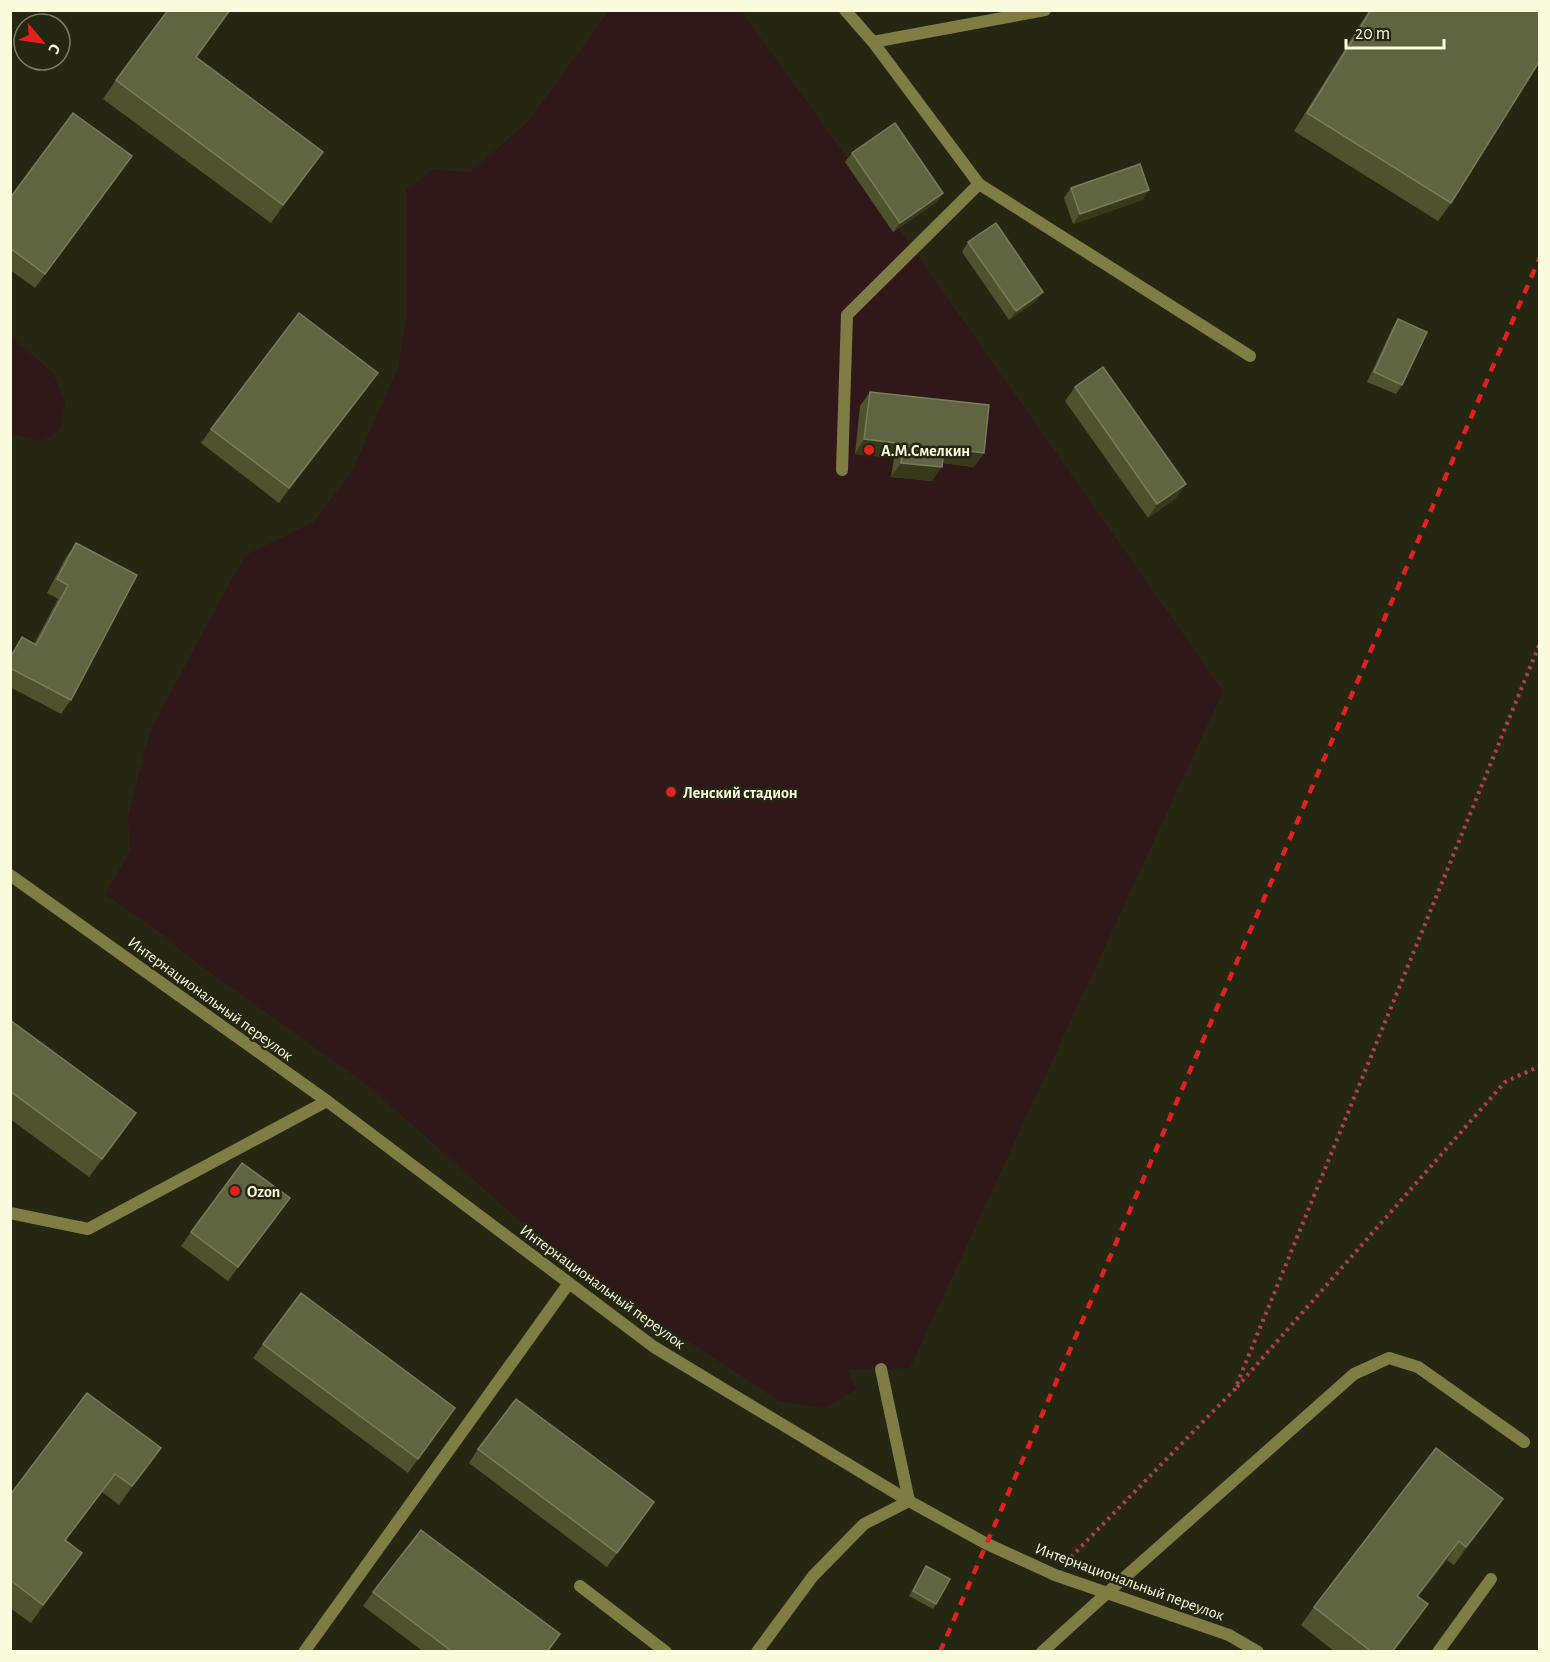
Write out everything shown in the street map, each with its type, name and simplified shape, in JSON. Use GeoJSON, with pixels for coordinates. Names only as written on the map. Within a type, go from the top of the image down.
{"type":"FeatureCollection","features":[{"type":"Feature","properties":{"kind":"street"},"geometry":{"type":"LineString","coordinates":[[845,10],[873,42],[979,184],[1250,356]]}},
{"type":"Feature","properties":{"kind":"street"},"geometry":{"type":"LineString","coordinates":[[873,42],[1045,10]]}},
{"type":"Feature","properties":{"kind":"street"},"geometry":{"type":"LineString","coordinates":[[842,470],[847,315],[979,184]]}},
{"type":"Feature","properties":{"kind":"street","name":"Интернациональный переулок"},"geometry":{"type":"LineString","coordinates":[[10,875],[327,1101],[654,1347],[909,1501],[995,1547],[1055,1575],[1229,1635],[1258,1652]]}},
{"type":"Feature","properties":{"kind":"street"},"geometry":{"type":"LineString","coordinates":[[10,1213],[88,1229],[327,1101]]}},
{"type":"Feature","properties":{"kind":"street"},"geometry":{"type":"LineString","coordinates":[[304,1652],[569,1283]]}},
{"type":"Feature","properties":{"kind":"street"},"geometry":{"type":"LineString","coordinates":[[1042,1652],[1354,1374],[1389,1358],[1418,1367],[1524,1442]]}},
{"type":"Feature","properties":{"kind":"street"},"geometry":{"type":"LineString","coordinates":[[757,1652],[813,1576],[864,1524],[909,1501],[881,1369]]}},
{"type":"Feature","properties":{"kind":"street"},"geometry":{"type":"LineString","coordinates":[[1438,1652],[1491,1579]]}},
{"type":"Feature","properties":{"kind":"street"},"geometry":{"type":"LineString","coordinates":[[580,1586],[666,1652]]}},
{"type":"Feature","properties":{"kind":"path"},"geometry":{"type":"LineString","coordinates":[[1235,1389],[1539,643]]}},
{"type":"Feature","properties":{"kind":"path"},"geometry":{"type":"LineString","coordinates":[[1068,1560],[1235,1389],[1505,1082],[1539,1066]]}},
{"type":"Feature","properties":{"kind":"shaded area","name":"Ленский стадион"},"geometry":{"type":"Polygon","coordinates":[[[609,11],[741,11],[913,249],[1223,691],[910,1368],[847,1370],[857,1389],[825,1408],[779,1401],[688,1341],[584,1278],[370,1087],[105,894],[130,852],[128,817],[151,729],[226,590],[246,555],[314,522],[352,472],[398,368],[406,319],[406,190],[432,170],[470,172],[528,122],[609,11]]]}},
{"type":"Feature","properties":{"kind":"shaded area"},"geometry":{"type":"Polygon","coordinates":[[[11,337],[53,373],[65,402],[60,430],[42,441],[11,434],[11,337]]]}},
{"type":"Feature","properties":{"kind":"building"},"geometry":{"type":"Polygon","coordinates":[[[168,10],[230,10],[196,57],[323,152],[283,205],[116,80],[168,10]]]}},
{"type":"Feature","properties":{"kind":"building"},"geometry":{"type":"Polygon","coordinates":[[[1371,10],[1539,10],[1539,62],[1451,203],[1307,113],[1371,10]]]}},
{"type":"Feature","properties":{"kind":"building"},"geometry":{"type":"Polygon","coordinates":[[[73,113],[132,156],[45,274],[10,248],[10,198],[73,113]]]}},
{"type":"Feature","properties":{"kind":"building"},"geometry":{"type":"Polygon","coordinates":[[[895,123],[943,193],[900,223],[852,153],[895,123]]]}},
{"type":"Feature","properties":{"kind":"building"},"geometry":{"type":"Polygon","coordinates":[[[1140,164],[1149,190],[1080,214],[1071,188],[1140,164]]]}},
{"type":"Feature","properties":{"kind":"building"},"geometry":{"type":"Polygon","coordinates":[[[996,223],[1043,292],[1016,311],[968,242],[996,223]]]}},
{"type":"Feature","properties":{"kind":"building"},"geometry":{"type":"Polygon","coordinates":[[[299,313],[378,373],[289,488],[211,429],[299,313]]]}},
{"type":"Feature","properties":{"kind":"building"},"geometry":{"type":"Polygon","coordinates":[[[1398,319],[1427,332],[1402,385],[1374,372],[1398,319]]]}},
{"type":"Feature","properties":{"kind":"building"},"geometry":{"type":"Polygon","coordinates":[[[1103,367],[1186,484],[1157,504],[1075,387],[1103,367]]]}},
{"type":"Feature","properties":{"kind":"building"},"geometry":{"type":"Polygon","coordinates":[[[870,392],[989,405],[984,453],[944,448],[942,467],[901,463],[904,444],[864,439],[870,392]]]}},
{"type":"Feature","properties":{"kind":"building"},"geometry":{"type":"Polygon","coordinates":[[[76,543],[137,575],[71,700],[10,668],[10,659],[22,637],[36,645],[68,585],[57,579],[76,543]]]}},
{"type":"Feature","properties":{"kind":"building"},"geometry":{"type":"Polygon","coordinates":[[[10,1020],[136,1113],[102,1159],[10,1091],[10,1020]]]}},
{"type":"Feature","properties":{"kind":"building"},"geometry":{"type":"Polygon","coordinates":[[[242,1163],[290,1198],[238,1267],[191,1232],[242,1163]]]}},
{"type":"Feature","properties":{"kind":"building"},"geometry":{"type":"Polygon","coordinates":[[[301,1293],[455,1408],[418,1459],[263,1344],[301,1293]]]}},
{"type":"Feature","properties":{"kind":"building"},"geometry":{"type":"Polygon","coordinates":[[[87,1393],[161,1448],[132,1486],[115,1474],[65,1540],[82,1553],[43,1605],[10,1580],[10,1495],[87,1393]]]}},
{"type":"Feature","properties":{"kind":"building"},"geometry":{"type":"Polygon","coordinates":[[[516,1399],[654,1502],[617,1553],[478,1449],[516,1399]]]}},
{"type":"Feature","properties":{"kind":"building"},"geometry":{"type":"Polygon","coordinates":[[[1436,1448],[1503,1499],[1466,1547],[1459,1541],[1417,1596],[1428,1604],[1392,1652],[1372,1652],[1314,1607],[1436,1448]]]}},
{"type":"Feature","properties":{"kind":"building"},"geometry":{"type":"Polygon","coordinates":[[[421,1530],[560,1634],[547,1652],[453,1652],[373,1592],[421,1530]]]}},
{"type":"Feature","properties":{"kind":"building"},"geometry":{"type":"Polygon","coordinates":[[[926,1566],[950,1579],[936,1604],[913,1591],[926,1566]]]}},
{"type":"Feature","properties":{"kind":"railway"},"geometry":{"type":"LineString","coordinates":[[940,1652],[1540,257]]}},
{"type":"Feature","properties":{"kind":"place","name":"А.М.Смелкин"},"geometry":{"type":"Point","coordinates":[869,450]}},
{"type":"Feature","properties":{"kind":"place","name":"Ленский стадион"},"geometry":{"type":"Point","coordinates":[671,792]}},
{"type":"Feature","properties":{"kind":"place","name":"Ozon"},"geometry":{"type":"Point","coordinates":[235,1191]}}]}
